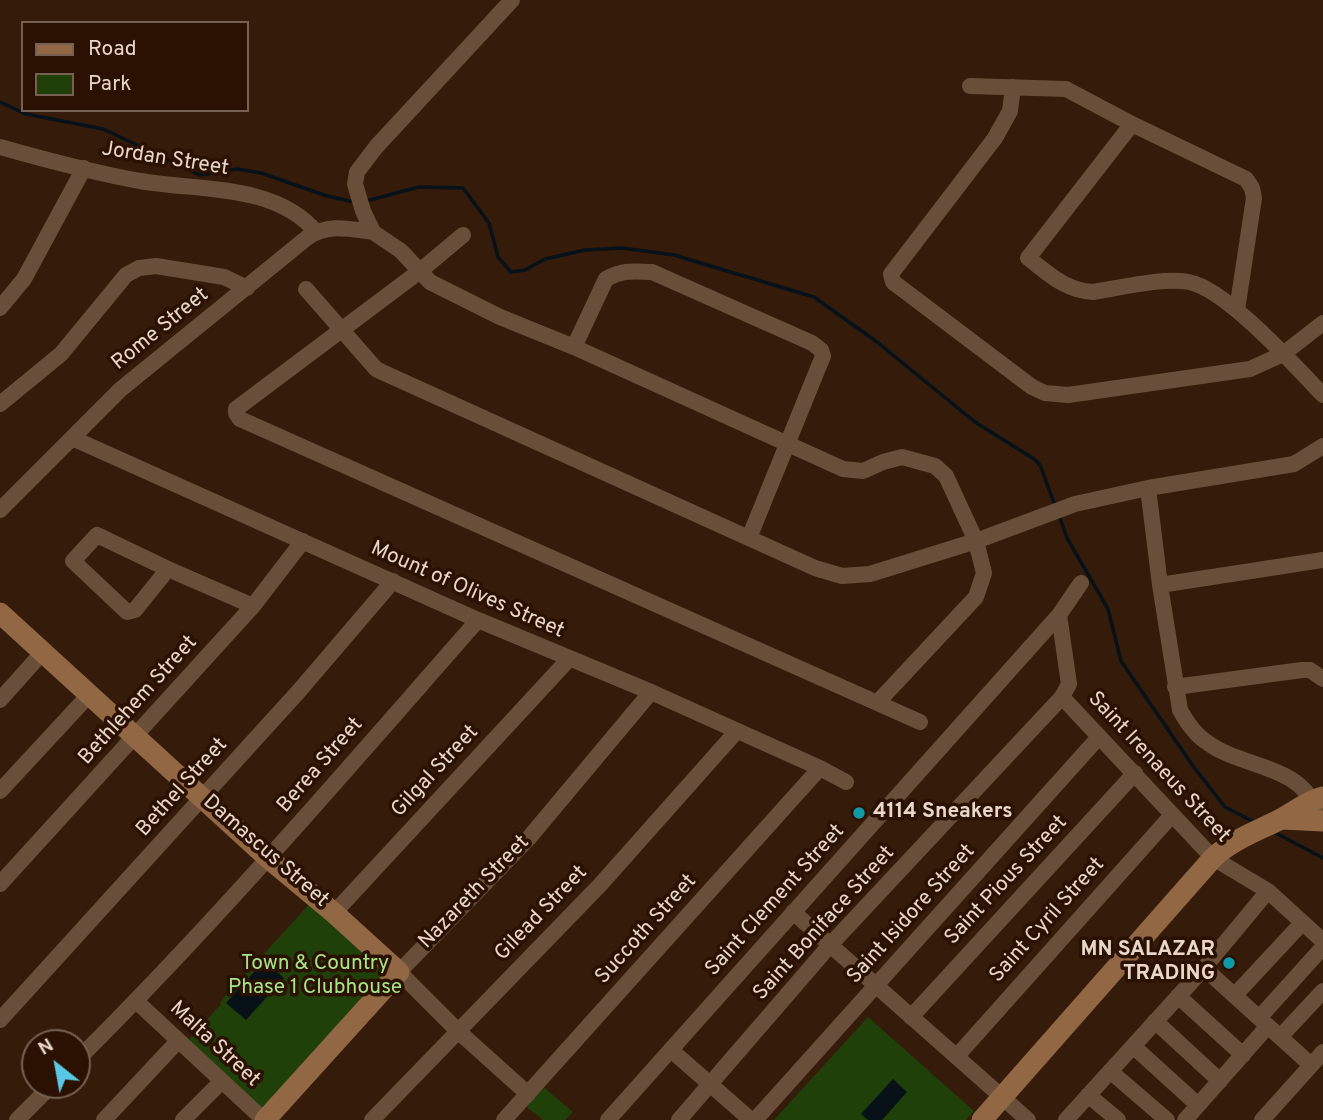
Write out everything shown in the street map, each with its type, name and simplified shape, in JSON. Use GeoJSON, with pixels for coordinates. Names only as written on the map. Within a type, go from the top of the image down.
{"type":"FeatureCollection","features":[{"type":"Feature","properties":{"kind":"street"},"geometry":{"type":"LineString","coordinates":[[373,232],[358,197],[355,184],[357,172],[376,147],[512,0]]}},
{"type":"Feature","properties":{"kind":"street"},"geometry":{"type":"LineString","coordinates":[[970,86],[1066,89],[1246,179],[1254,198],[1237,310]]}},
{"type":"Feature","properties":{"kind":"street"},"geometry":{"type":"LineString","coordinates":[[1013,87],[1010,111],[995,138],[891,274],[893,282],[1032,387],[1045,393],[1082,393],[1250,369],[1283,354],[1323,323]]}},
{"type":"Feature","properties":{"kind":"street"},"geometry":{"type":"LineString","coordinates":[[1132,124],[1028,258],[1063,285],[1080,291],[1093,292],[1175,281],[1191,282],[1205,288],[1237,310],[1323,395]]}},
{"type":"Feature","properties":{"kind":"street","name":"Jordan Street"},"geometry":{"type":"LineString","coordinates":[[0,147],[141,181],[214,188],[275,202],[307,222],[316,232]]}},
{"type":"Feature","properties":{"kind":"street"},"geometry":{"type":"LineString","coordinates":[[0,308],[24,279],[84,168]]}},
{"type":"Feature","properties":{"kind":"street"},"geometry":{"type":"LineString","coordinates":[[316,232],[342,227],[373,232],[401,251],[430,282],[500,317],[574,347],[843,469],[863,471],[902,457],[935,466],[946,476],[976,541],[984,573],[976,597],[877,703]]}},
{"type":"Feature","properties":{"kind":"street","name":"Rome Street"},"geometry":{"type":"LineString","coordinates":[[0,510],[121,389],[316,232]]}},
{"type":"Feature","properties":{"kind":"street"},"geometry":{"type":"LineString","coordinates":[[463,235],[420,271],[236,409],[237,416],[920,722]]}},
{"type":"Feature","properties":{"kind":"street"},"geometry":{"type":"LineString","coordinates":[[0,404],[61,354],[126,275],[139,268],[156,266],[224,277],[247,288]]}},
{"type":"Feature","properties":{"kind":"street"},"geometry":{"type":"LineString","coordinates":[[574,347],[606,279],[625,271],[652,272],[817,346],[823,356],[749,538]]}},
{"type":"Feature","properties":{"kind":"street"},"geometry":{"type":"LineString","coordinates":[[306,289],[382,372],[815,568],[842,576],[870,574],[976,541],[1075,504],[1148,488],[1294,464],[1323,446]]}},
{"type":"Feature","properties":{"kind":"street","name":"Mount of Olives Street"},"geometry":{"type":"LineString","coordinates":[[72,438],[478,620],[651,692],[846,782]]}},
{"type":"Feature","properties":{"kind":"street"},"geometry":{"type":"LineString","coordinates":[[1148,488],[1180,710],[1188,723],[1208,743],[1223,752],[1281,774],[1318,798],[1322,821],[1282,818]]}},
{"type":"Feature","properties":{"kind":"street"},"geometry":{"type":"LineString","coordinates":[[168,569],[135,610],[127,612],[73,561],[97,535],[253,606]]}},
{"type":"Feature","properties":{"kind":"street","name":"Bethlehem Street"},"geometry":{"type":"LineString","coordinates":[[0,884],[253,606],[303,541]]}},
{"type":"Feature","properties":{"kind":"street"},"geometry":{"type":"LineString","coordinates":[[1160,585],[1323,560]]}},
{"type":"Feature","properties":{"kind":"street","name":"Bethel Street"},"geometry":{"type":"LineString","coordinates":[[0,1020],[299,691],[393,581]]}},
{"type":"Feature","properties":{"kind":"street"},"geometry":{"type":"LineString","coordinates":[[1059,615],[1082,583]]}},
{"type":"Feature","properties":{"kind":"street","name":"Damascus Street"},"geometry":{"type":"LineString","coordinates":[[0,614],[268,858],[399,972],[459,1032],[528,1094]]}},
{"type":"Feature","properties":{"kind":"street","name":"Saint Irenaeus Street"},"geometry":{"type":"LineString","coordinates":[[1059,615],[1069,684],[1062,697],[1172,815],[1216,855],[1268,891],[1323,941]]}},
{"type":"Feature","properties":{"kind":"street","name":"Saint Clement Street"},"geometry":{"type":"LineString","coordinates":[[608,1120],[1059,615]]}},
{"type":"Feature","properties":{"kind":"street","name":"Berea Street"},"geometry":{"type":"LineString","coordinates":[[91,1046],[268,858],[478,620]]}},
{"type":"Feature","properties":{"kind":"street"},"geometry":{"type":"LineString","coordinates":[[0,700],[42,653]]}},
{"type":"Feature","properties":{"kind":"street","name":"Gilgal Street"},"geometry":{"type":"LineString","coordinates":[[334,914],[569,659]]}},
{"type":"Feature","properties":{"kind":"street"},"geometry":{"type":"LineString","coordinates":[[1175,687],[1302,670],[1310,670],[1323,679]]}},
{"type":"Feature","properties":{"kind":"street","name":"Nazareth Street"},"geometry":{"type":"LineString","coordinates":[[264,1120],[399,972],[528,838],[651,692]]}},
{"type":"Feature","properties":{"kind":"street"},"geometry":{"type":"LineString","coordinates":[[0,791],[89,695]]}},
{"type":"Feature","properties":{"kind":"street","name":"Saint Boniface Street"},"geometry":{"type":"LineString","coordinates":[[679,1120],[831,944],[1062,697]]}},
{"type":"Feature","properties":{"kind":"street","name":"Gilead Street"},"geometry":{"type":"LineString","coordinates":[[372,1120],[600,885],[736,732]]}},
{"type":"Feature","properties":{"kind":"street","name":"Saint Isidore Street"},"geometry":{"type":"LineString","coordinates":[[753,1120],[878,986],[1099,737]]}},
{"type":"Feature","properties":{"kind":"street","name":"Succoth Street"},"geometry":{"type":"LineString","coordinates":[[504,1120],[820,768]]}},
{"type":"Feature","properties":{"kind":"street","name":"Saint Pious Street"},"geometry":{"type":"LineString","coordinates":[[911,1017],[1135,773]]}},
{"type":"Feature","properties":{"kind":"street"},"geometry":{"type":"LineString","coordinates":[[982,1120],[1216,855],[1238,839],[1318,798]]}},
{"type":"Feature","properties":{"kind":"street","name":"Saint Cyril Street"},"geometry":{"type":"LineString","coordinates":[[957,1056],[1172,815]]}},
{"type":"Feature","properties":{"kind":"street"},"geometry":{"type":"LineString","coordinates":[[1066,1120],[1204,968],[1268,891]]}},
{"type":"Feature","properties":{"kind":"street"},"geometry":{"type":"LineString","coordinates":[[793,912],[1028,1120]]}},
{"type":"Feature","properties":{"kind":"street"},"geometry":{"type":"LineString","coordinates":[[1235,995],[1302,923]]}},
{"type":"Feature","properties":{"kind":"street"},"geometry":{"type":"LineString","coordinates":[[1185,1120],[1269,1027],[1323,947]]}},
{"type":"Feature","properties":{"kind":"street"},"geometry":{"type":"LineString","coordinates":[[1204,968],[1311,1065]]}},
{"type":"Feature","properties":{"kind":"street"},"geometry":{"type":"LineString","coordinates":[[1269,1027],[1323,990]]}},
{"type":"Feature","properties":{"kind":"street"},"geometry":{"type":"LineString","coordinates":[[1178,996],[1243,1055]]}},
{"type":"Feature","properties":{"kind":"street","name":"Malta Street"},"geometry":{"type":"LineString","coordinates":[[136,1001],[264,1120]]}},
{"type":"Feature","properties":{"kind":"street"},"geometry":{"type":"LineString","coordinates":[[1155,1021],[1220,1081]]}},
{"type":"Feature","properties":{"kind":"street"},"geometry":{"type":"LineString","coordinates":[[104,1120],[178,1041]]}},
{"type":"Feature","properties":{"kind":"street"},"geometry":{"type":"LineString","coordinates":[[1133,1046],[1198,1105]]}},
{"type":"Feature","properties":{"kind":"street"},"geometry":{"type":"LineString","coordinates":[[671,1050],[753,1120]]}},
{"type":"Feature","properties":{"kind":"street"},"geometry":{"type":"LineString","coordinates":[[1262,1120],[1323,1052]]}},
{"type":"Feature","properties":{"kind":"street"},"geometry":{"type":"LineString","coordinates":[[1110,1071],[1167,1120]]}},
{"type":"Feature","properties":{"kind":"street"},"geometry":{"type":"LineString","coordinates":[[183,1120],[222,1081]]}},
{"type":"Feature","properties":{"kind":"street"},"geometry":{"type":"LineString","coordinates":[[1088,1095],[1118,1120]]}},
{"type":"Feature","properties":{"kind":"street"},"geometry":{"type":"LineString","coordinates":[[16,1120],[38,1099]]}},
{"type":"Feature","properties":{"kind":"green space","name":"Town & Country Phase 1 Clubhouse"},"geometry":{"type":"Polygon","coordinates":[[[313,900],[390,973],[262,1112],[188,1041],[313,900]]]}},
{"type":"Feature","properties":{"kind":"green space"},"geometry":{"type":"Polygon","coordinates":[[[868,1017],[974,1111],[966,1120],[774,1120],[868,1017]]]}},
{"type":"Feature","properties":{"kind":"green space"},"geometry":{"type":"Polygon","coordinates":[[[541,1085],[573,1112],[565,1120],[543,1120],[524,1105],[541,1085]]]}},
{"type":"Feature","properties":{"kind":"shaded area"},"geometry":{"type":"Polygon","coordinates":[[[264,961],[284,978],[246,1020],[226,1003],[264,961]]]}},
{"type":"Feature","properties":{"kind":"shaded area"},"geometry":{"type":"Polygon","coordinates":[[[893,1079],[907,1092],[882,1120],[868,1120],[861,1114],[893,1079]]]}},
{"type":"Feature","properties":{"kind":"waterway"},"geometry":{"type":"LineString","coordinates":[[0,102],[21,112]]}},
{"type":"Feature","properties":{"kind":"waterway"},"geometry":{"type":"LineString","coordinates":[[22,112],[103,129],[200,175],[237,169],[261,173],[327,196],[354,202]]}},
{"type":"Feature","properties":{"kind":"waterway"},"geometry":{"type":"LineString","coordinates":[[366,201],[419,187],[463,188],[489,223],[498,257],[511,272],[525,270],[545,259],[585,250],[622,248],[674,255],[814,297],[877,342],[975,422],[1034,459],[1040,465],[1056,508]]}},
{"type":"Feature","properties":{"kind":"waterway"},"geometry":{"type":"LineString","coordinates":[[1059,515],[1067,538],[1108,609],[1121,661],[1193,766],[1225,807],[1256,823]]}},
{"type":"Feature","properties":{"kind":"waterway"},"geometry":{"type":"LineString","coordinates":[[1272,831],[1323,858]]}},
{"type":"Feature","properties":{"kind":"place","name":"4114 Sneakers"},"geometry":{"type":"Point","coordinates":[859,813]}},
{"type":"Feature","properties":{"kind":"place","name":"MN SALAZAR TRADING"},"geometry":{"type":"Point","coordinates":[1229,963]}}]}
